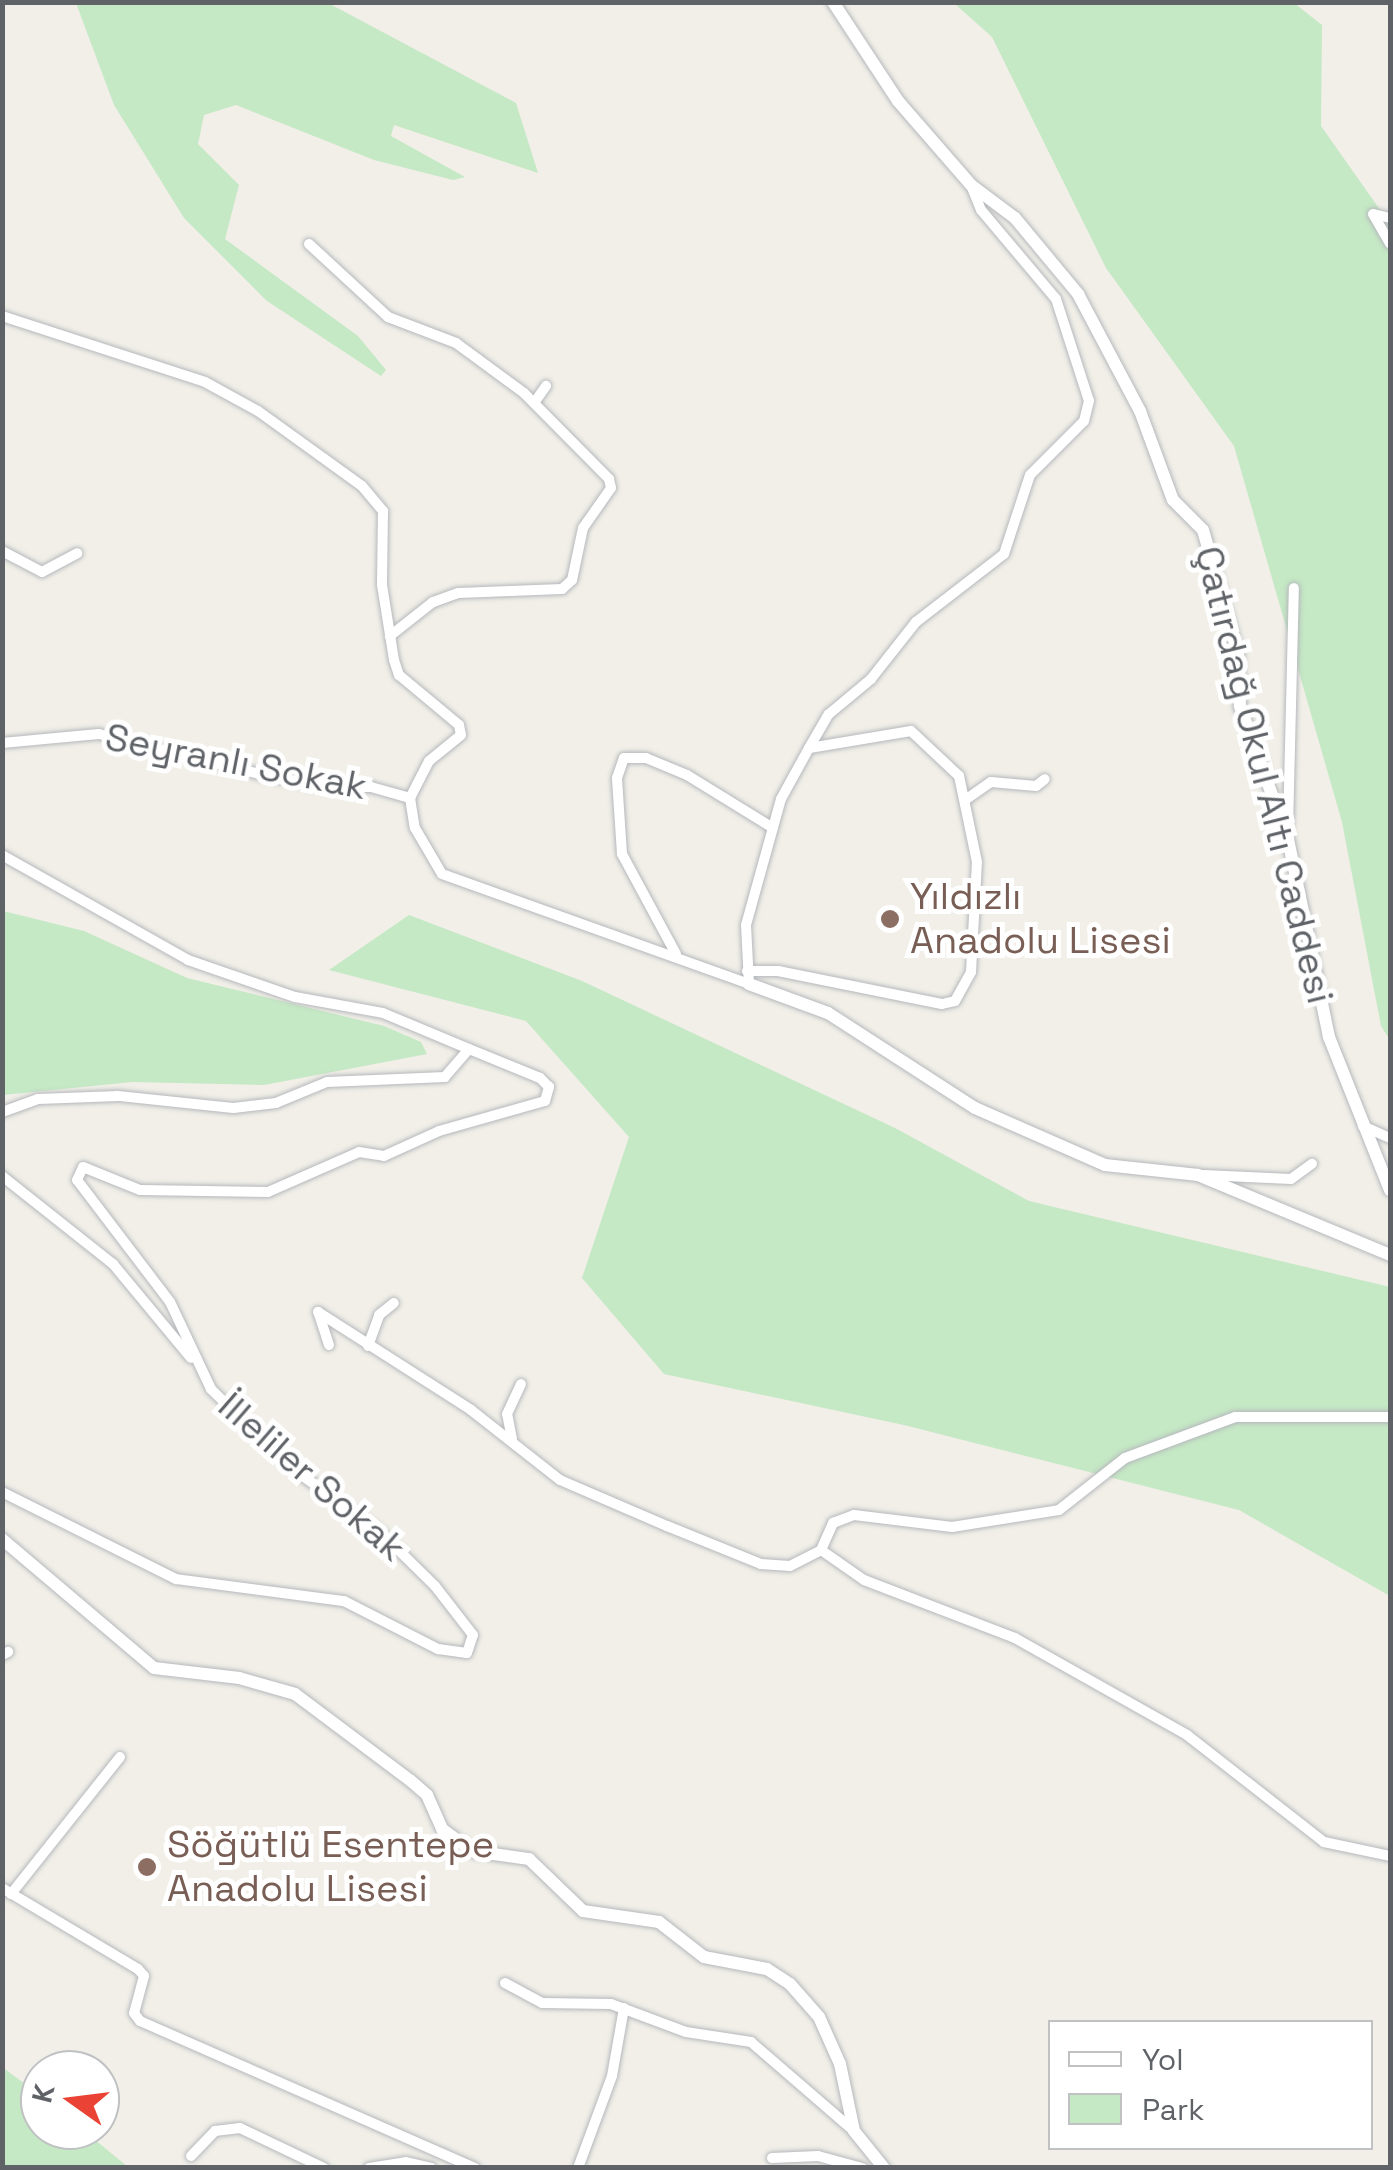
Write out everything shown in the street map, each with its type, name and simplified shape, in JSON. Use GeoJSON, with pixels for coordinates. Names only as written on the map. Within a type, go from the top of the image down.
{"type":"FeatureCollection","features":[{"type":"Feature","properties":{"kind":"street","name":"Çatırdağ Okul Altı Caddesi"},"geometry":{"type":"LineString","coordinates":[[833,2],[898,101],[971,185],[1015,218],[1078,294],[1140,411],[1173,500],[1203,530],[1238,654],[1240,706],[1288,840],[1329,1037],[1390,1190]]}},
{"type":"Feature","properties":{"kind":"street"},"geometry":{"type":"LineString","coordinates":[[748,977],[746,925],[773,828],[809,748],[830,714],[871,679],[916,622],[1004,554],[1030,476],[1084,420],[1089,401],[1056,298],[981,210],[971,185]]}},
{"type":"Feature","properties":{"kind":"street"},"geometry":{"type":"LineString","coordinates":[[1390,218],[1373,214],[1390,244]]}},
{"type":"Feature","properties":{"kind":"street"},"geometry":{"type":"LineString","coordinates":[[308,244],[388,317],[456,343],[534,403],[610,478],[611,488],[578,540],[572,580],[550,594],[471,590],[446,597],[390,636]]}},
{"type":"Feature","properties":{"kind":"street"},"geometry":{"type":"LineString","coordinates":[[2,316],[205,382],[258,411],[362,486],[383,511],[382,585],[399,675],[459,725],[461,735],[429,761],[410,798],[415,828],[442,874],[456,882],[748,977],[828,1013],[975,1108],[1106,1165],[1198,1175],[1291,1178],[1312,1164]]}},
{"type":"Feature","properties":{"kind":"street"},"geometry":{"type":"LineString","coordinates":[[534,403],[546,386]]}},
{"type":"Feature","properties":{"kind":"street"},"geometry":{"type":"LineString","coordinates":[[2,550],[42,572],[77,553]]}},
{"type":"Feature","properties":{"kind":"street"},"geometry":{"type":"LineString","coordinates":[[1288,840],[1294,588]]}},
{"type":"Feature","properties":{"kind":"street"},"geometry":{"type":"LineString","coordinates":[[748,977],[955,1000],[971,972],[976,894],[968,798],[960,776],[911,732],[809,748]]}},
{"type":"Feature","properties":{"kind":"street","name":"Seyranlı Sokak"},"geometry":{"type":"LineString","coordinates":[[2,743],[99,734],[264,775],[329,787],[370,786],[410,798]]}},
{"type":"Feature","properties":{"kind":"street"},"geometry":{"type":"LineString","coordinates":[[676,954],[622,854],[617,778],[624,758],[646,758],[687,775],[773,828]]}},
{"type":"Feature","properties":{"kind":"street"},"geometry":{"type":"LineString","coordinates":[[968,798],[991,782],[1036,786],[1045,779]]}},
{"type":"Feature","properties":{"kind":"street"},"geometry":{"type":"LineString","coordinates":[[2,855],[188,960],[296,997],[384,1013],[470,1049],[445,1076],[327,1082],[262,1105],[232,1108],[118,1096],[38,1099],[2,1112]]}},
{"type":"Feature","properties":{"kind":"street","name":"İlleliler Sokak"},"geometry":{"type":"LineString","coordinates":[[2,1492],[176,1579],[344,1601],[438,1649],[468,1652],[473,1634],[435,1586],[378,1530],[258,1438],[198,1366],[170,1302],[78,1180],[78,1171],[83,1167],[140,1190],[268,1192],[359,1152],[384,1156],[439,1130],[546,1100],[549,1087],[540,1078],[470,1049]]}},
{"type":"Feature","properties":{"kind":"street"},"geometry":{"type":"LineString","coordinates":[[1362,1125],[1390,1138]]}},
{"type":"Feature","properties":{"kind":"street"},"geometry":{"type":"LineString","coordinates":[[1198,1175],[1390,1255]]}},
{"type":"Feature","properties":{"kind":"street"},"geometry":{"type":"LineString","coordinates":[[2,1176],[114,1264],[198,1366]]}},
{"type":"Feature","properties":{"kind":"street"},"geometry":{"type":"LineString","coordinates":[[368,1346],[379,1315],[394,1302]]}},
{"type":"Feature","properties":{"kind":"street"},"geometry":{"type":"LineString","coordinates":[[329,1345],[318,1312],[513,1440],[560,1480],[761,1564],[790,1566],[821,1550],[833,1523],[854,1515],[952,1527],[1059,1510],[1125,1458],[1235,1416],[1390,1418]]}},
{"type":"Feature","properties":{"kind":"street"},"geometry":{"type":"LineString","coordinates":[[513,1440],[507,1414],[520,1384]]}},
{"type":"Feature","properties":{"kind":"street"},"geometry":{"type":"LineString","coordinates":[[2,1538],[154,1668],[239,1678],[295,1694],[411,1780],[426,1795],[442,1829],[472,1851],[529,1860],[583,1912],[645,1916],[704,1957],[767,1969],[790,1984],[819,2018],[840,2064],[854,2131]]}},
{"type":"Feature","properties":{"kind":"street"},"geometry":{"type":"LineString","coordinates":[[821,1550],[876,1586],[1015,1638],[1187,1735],[1324,1842],[1390,1856]]}},
{"type":"Feature","properties":{"kind":"street"},"geometry":{"type":"LineString","coordinates":[[120,1757],[7,1891],[138,1969],[144,1976],[134,2013],[140,2021],[476,2168]]}},
{"type":"Feature","properties":{"kind":"street"},"geometry":{"type":"LineString","coordinates":[[505,1983],[542,2003],[624,2008],[686,2032],[726,2033],[763,2048],[854,2131],[884,2168]]}},
{"type":"Feature","properties":{"kind":"street"},"geometry":{"type":"LineString","coordinates":[[578,2168],[612,2076],[624,2008]]}},
{"type":"Feature","properties":{"kind":"street"},"geometry":{"type":"LineString","coordinates":[[191,2156],[214,2132],[240,2128],[324,2168]]}},
{"type":"Feature","properties":{"kind":"street"},"geometry":{"type":"LineString","coordinates":[[772,2158],[818,2156],[862,2168]]}},
{"type":"Feature","properties":{"kind":"street"},"geometry":{"type":"LineString","coordinates":[[369,2168],[406,2162],[431,2168]]}},
{"type":"Feature","properties":{"kind":"green space"},"geometry":{"type":"Polygon","coordinates":[[[76,3],[328,3],[516,103],[538,173],[394,125],[391,136],[465,177],[453,180],[374,160],[236,105],[204,115],[198,144],[239,185],[225,239],[358,336],[386,370],[381,376],[267,301],[184,218],[114,105],[76,3]]]}},
{"type":"Feature","properties":{"kind":"green space"},"geometry":{"type":"Polygon","coordinates":[[[954,3],[1294,3],[1322,25],[1321,126],[1390,224],[1390,1040],[1381,1026],[1342,822],[1234,446],[1106,268],[992,37],[954,3]]]}},
{"type":"Feature","properties":{"kind":"green space"},"geometry":{"type":"Polygon","coordinates":[[[3,911],[84,931],[187,978],[384,1026],[421,1042],[427,1054],[264,1085],[132,1082],[3,1095],[3,911]]]}},
{"type":"Feature","properties":{"kind":"green space"},"geometry":{"type":"Polygon","coordinates":[[[409,915],[582,981],[895,1128],[1029,1201],[1390,1287],[1390,1596],[1239,1510],[904,1425],[664,1374],[582,1278],[629,1137],[526,1021],[329,970],[409,915]]]}},
{"type":"Feature","properties":{"kind":"green space"},"geometry":{"type":"Polygon","coordinates":[[[2,2067],[20,2080],[20,2150],[107,2150],[128,2167],[3,2167],[2,2067]]]}},
{"type":"Feature","properties":{"kind":"place","name":"Yıldızlı Anadolu Lisesi"},"geometry":{"type":"Point","coordinates":[890,919]}},
{"type":"Feature","properties":{"kind":"place","name":"Söğütlü Esentepe Anadolu Lisesi"},"geometry":{"type":"Point","coordinates":[147,1867]}}]}
